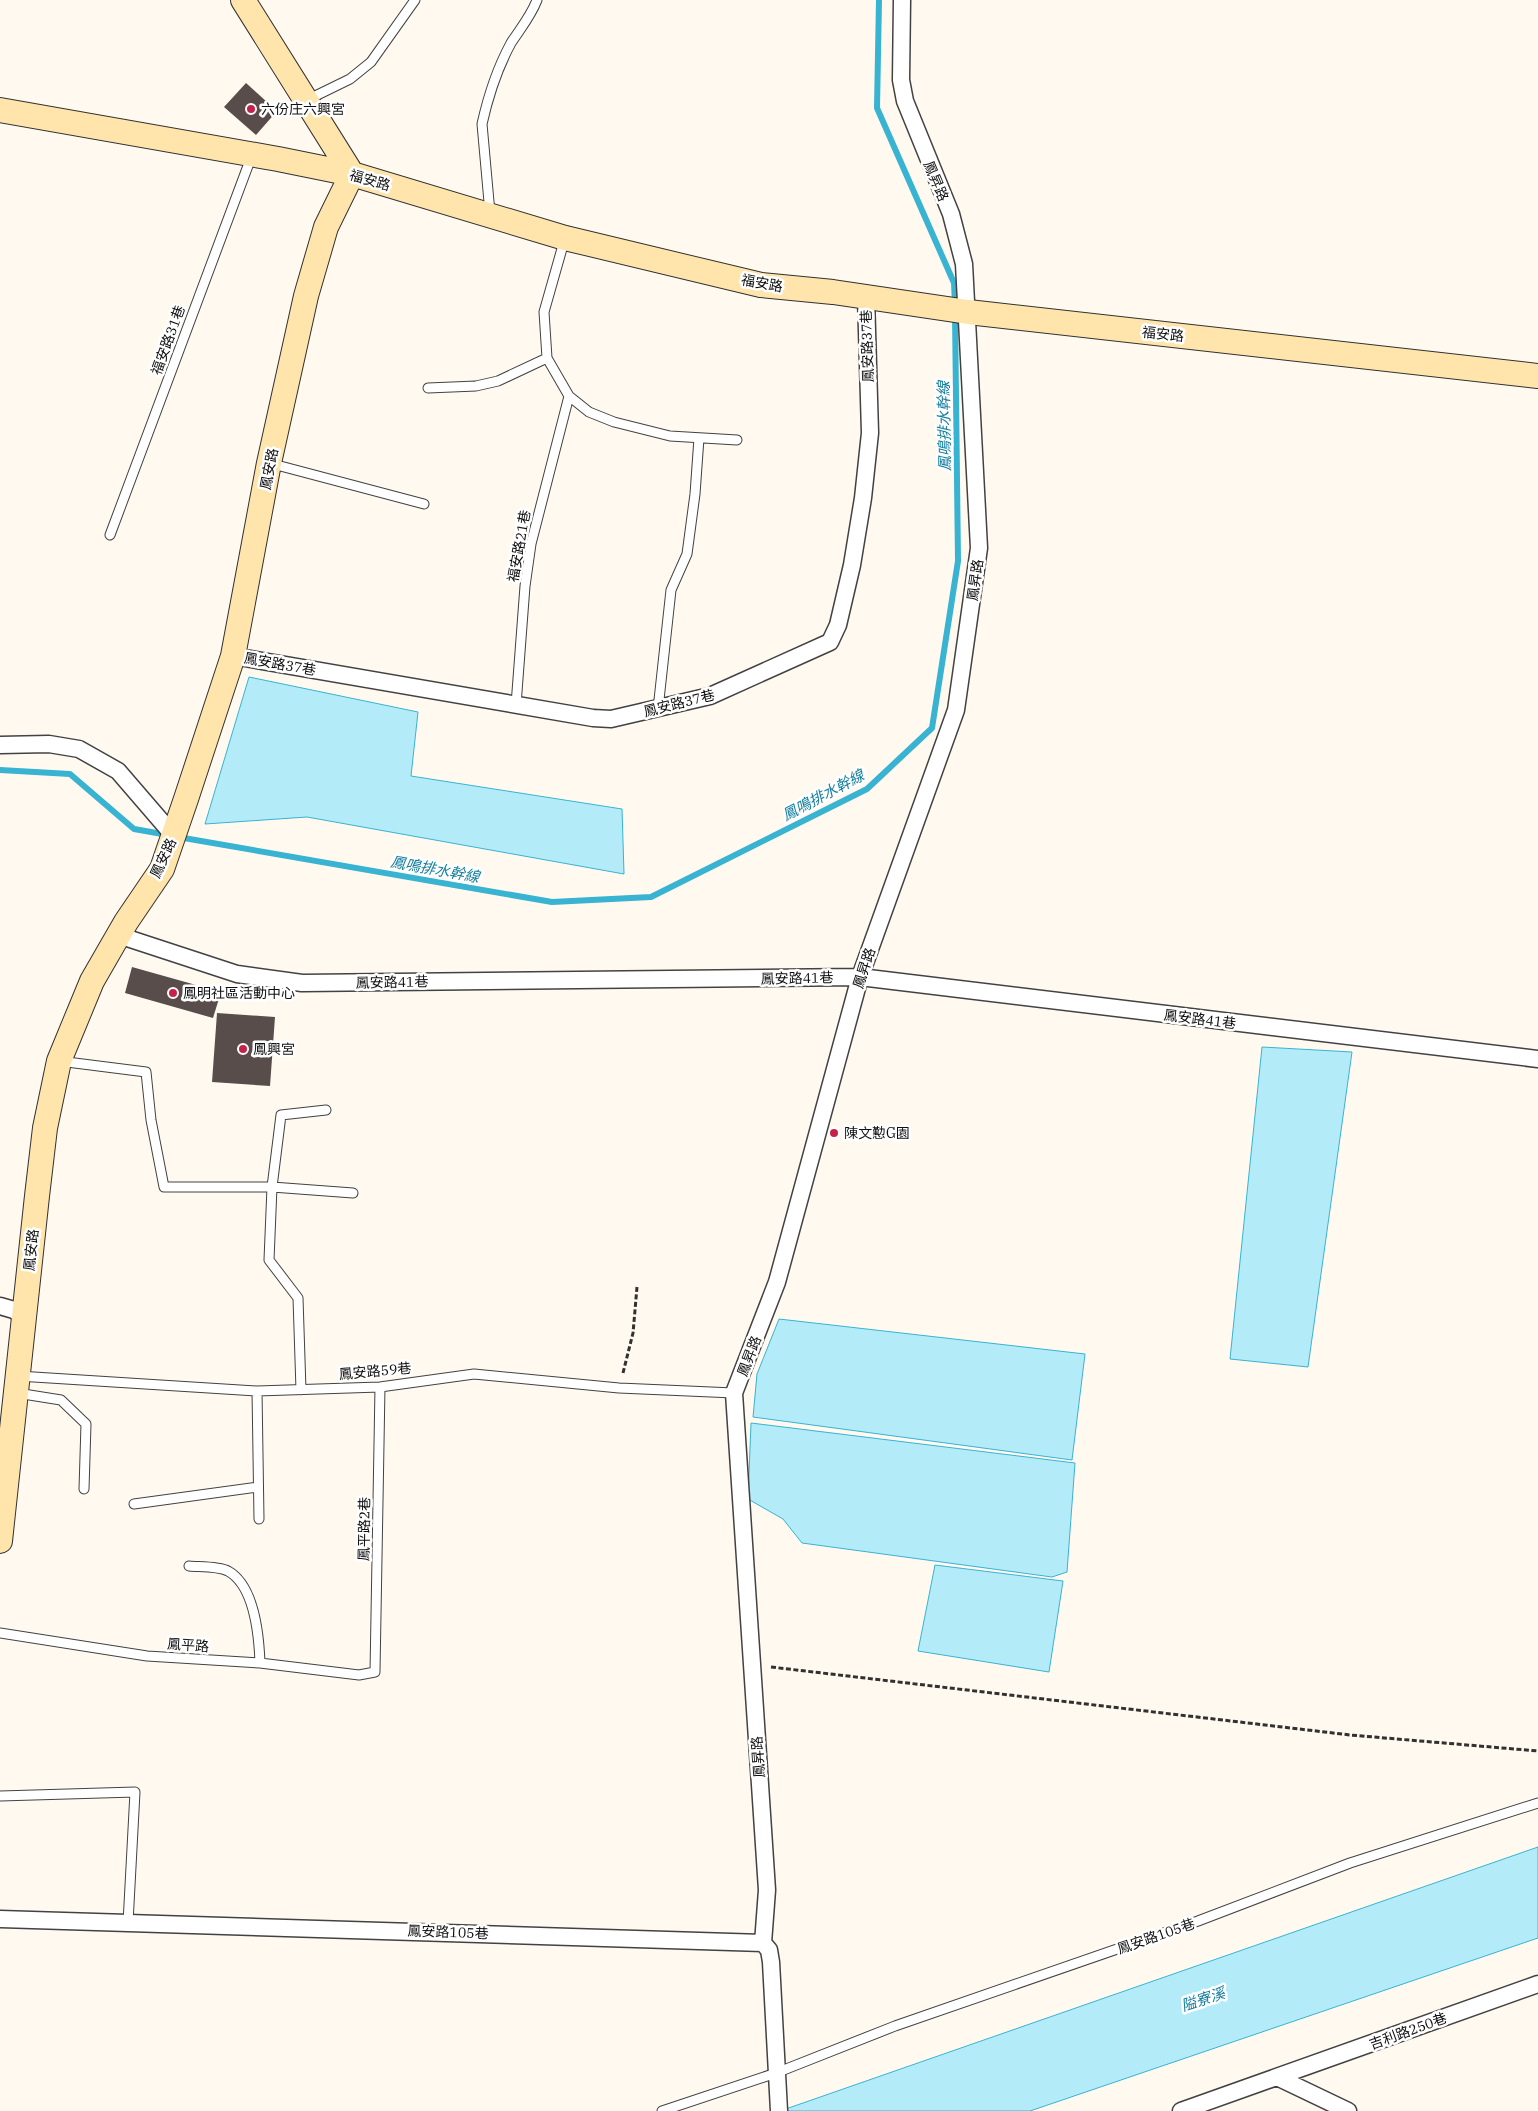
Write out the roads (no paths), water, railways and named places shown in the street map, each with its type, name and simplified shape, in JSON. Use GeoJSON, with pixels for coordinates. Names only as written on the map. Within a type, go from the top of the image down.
{"type":"FeatureCollection","features":[{"type":"Feature","properties":{"kind":"street"},"geometry":{"type":"LineString","coordinates":[[243,0],[352,174]]}},
{"type":"Feature","properties":{"kind":"street","name":"鳳昇路"},"geometry":{"type":"LineString","coordinates":[[763,1943],[767,1890],[734,1393],[777,1282],[860,977],[956,710],[979,548],[964,264],[951,214],[905,101],[901,80],[902,0]]}},
{"type":"Feature","properties":{"kind":"street","name":"福安路"},"geometry":{"type":"LineString","coordinates":[[0,110],[252,154],[352,174],[565,238],[761,285],[866,297],[968,312],[1538,376]]}},
{"type":"Feature","properties":{"kind":"street","name":"鳳安路"},"geometry":{"type":"LineString","coordinates":[[0,1541],[45,1128],[59,1061],[92,981],[118,935],[162,869],[174,836],[233,656],[269,463],[306,296],[326,227],[352,174]]}},
{"type":"Feature","properties":{"kind":"street","name":"鳳安路37巷"},"geometry":{"type":"LineString","coordinates":[[233,656],[593,718],[611,719],[710,696],[830,642],[834,635],[852,565],[863,498],[870,433],[866,297]]}},
{"type":"Feature","properties":{"kind":"street"},"geometry":{"type":"LineString","coordinates":[[0,745],[49,744],[79,749],[118,771],[174,836]]}},
{"type":"Feature","properties":{"kind":"street","name":"鳳安路41巷"},"geometry":{"type":"LineString","coordinates":[[118,935],[237,974],[302,983],[860,977],[1538,1060]]}},
{"type":"Feature","properties":{"kind":"street"},"geometry":{"type":"LineString","coordinates":[[0,1306],[14,1310],[23,1317]]}},
{"type":"Feature","properties":{"kind":"street","name":"鳳安路105巷"},"geometry":{"type":"LineString","coordinates":[[0,1919],[763,1943]]}},
{"type":"Feature","properties":{"kind":"street"},"geometry":{"type":"LineString","coordinates":[[763,1943],[769,1950],[771,1962],[779,2104]]}},
{"type":"Feature","properties":{"kind":"street","name":"吉利路250巷"},"geometry":{"type":"LineString","coordinates":[[1181,2111],[1279,2078],[1538,1984]]}},
{"type":"Feature","properties":{"kind":"street"},"geometry":{"type":"LineString","coordinates":[[1279,2078],[1348,2111]]}},
{"type":"Feature","properties":{"kind":"lane"},"geometry":{"type":"LineString","coordinates":[[306,100],[350,80],[371,62],[415,0]]}},
{"type":"Feature","properties":{"kind":"lane"},"geometry":{"type":"LineString","coordinates":[[490,216],[482,124],[485,111],[511,44],[533,10],[537,0]]}},
{"type":"Feature","properties":{"kind":"lane","name":"福安路31巷"},"geometry":{"type":"LineString","coordinates":[[110,535],[252,154]]}},
{"type":"Feature","properties":{"kind":"lane"},"geometry":{"type":"LineString","coordinates":[[565,238],[544,312],[547,358],[569,396],[589,412],[614,422],[670,436],[737,440]]}},
{"type":"Feature","properties":{"kind":"lane"},"geometry":{"type":"LineString","coordinates":[[428,388],[476,386],[498,381],[547,358]]}},
{"type":"Feature","properties":{"kind":"lane","name":"福安路21巷"},"geometry":{"type":"LineString","coordinates":[[516,705],[525,586],[531,544],[569,396]]}},
{"type":"Feature","properties":{"kind":"lane"},"geometry":{"type":"LineString","coordinates":[[658,709],[671,590],[687,554],[695,494],[699,438]]}},
{"type":"Feature","properties":{"kind":"lane"},"geometry":{"type":"LineString","coordinates":[[269,463],[424,504]]}},
{"type":"Feature","properties":{"kind":"lane"},"geometry":{"type":"LineString","coordinates":[[59,1061],[146,1072],[151,1120],[164,1187],[272,1187],[353,1193]]}},
{"type":"Feature","properties":{"kind":"lane"},"geometry":{"type":"LineString","coordinates":[[301,1390],[298,1298],[269,1260],[272,1187],[281,1115],[326,1110]]}},
{"type":"Feature","properties":{"kind":"lane","name":"鳳安路59巷"},"geometry":{"type":"LineString","coordinates":[[17,1385],[257,1391],[301,1390],[380,1386],[474,1374],[619,1388],[734,1393]]}},
{"type":"Feature","properties":{"kind":"lane"},"geometry":{"type":"LineString","coordinates":[[17,1385],[62,1400],[86,1424],[84,1489]]}},
{"type":"Feature","properties":{"kind":"lane","name":"鳳平路2巷"},"geometry":{"type":"LineString","coordinates":[[375,1672],[380,1386]]}},
{"type":"Feature","properties":{"kind":"lane"},"geometry":{"type":"LineString","coordinates":[[257,1391],[259,1519]]}},
{"type":"Feature","properties":{"kind":"lane"},"geometry":{"type":"LineString","coordinates":[[134,1504],[258,1487]]}},
{"type":"Feature","properties":{"kind":"lane"},"geometry":{"type":"LineString","coordinates":[[190,1566],[227,1571],[242,1585],[259,1631],[260,1663]]}},
{"type":"Feature","properties":{"kind":"lane","name":"鳳平路"},"geometry":{"type":"LineString","coordinates":[[0,1633],[147,1656],[260,1663],[359,1675],[375,1672]]}},
{"type":"Feature","properties":{"kind":"lane"},"geometry":{"type":"LineString","coordinates":[[0,1796],[136,1792],[128,1923]]}},
{"type":"Feature","properties":{"kind":"lane","name":"鳳安路105巷"},"geometry":{"type":"LineString","coordinates":[[662,2111],[776,2073],[895,2026],[1198,1921],[1350,1862],[1538,1803]]}},
{"type":"Feature","properties":{"kind":"water"},"geometry":{"type":"Polygon","coordinates":[[[249,677],[418,712],[411,776],[622,809],[624,874],[307,817],[205,824],[249,677]]]}},
{"type":"Feature","properties":{"kind":"water"},"geometry":{"type":"Polygon","coordinates":[[[1262,1047],[1352,1052],[1308,1367],[1230,1359],[1262,1047]]]}},
{"type":"Feature","properties":{"kind":"water"},"geometry":{"type":"Polygon","coordinates":[[[779,1319],[1085,1354],[1072,1460],[753,1417],[757,1374],[779,1319]]]}},
{"type":"Feature","properties":{"kind":"water"},"geometry":{"type":"Polygon","coordinates":[[[751,1423],[1075,1463],[1067,1572],[1052,1577],[802,1543],[783,1519],[748,1499],[751,1423]]]}},
{"type":"Feature","properties":{"kind":"water"},"geometry":{"type":"Polygon","coordinates":[[[935,1565],[1063,1581],[1049,1672],[918,1651],[935,1565]]]}},
{"type":"Feature","properties":{"kind":"water","name":"隘寮溪"},"geometry":{"type":"Polygon","coordinates":[[[1538,1847],[1538,1938],[1030,2111],[780,2111],[1538,1847]]]}},
{"type":"Feature","properties":{"kind":"waterway","name":"鳳鳴排水幹線"},"geometry":{"type":"LineString","coordinates":[[879,0],[877,108],[954,283],[955,304]]}},
{"type":"Feature","properties":{"kind":"waterway","name":"鳳鳴排水幹線"},"geometry":{"type":"LineString","coordinates":[[178,837],[552,902],[651,897],[867,789],[932,728],[958,561],[955,314]]}},
{"type":"Feature","properties":{"kind":"waterway","name":"鳳鳴排水幹線"},"geometry":{"type":"LineString","coordinates":[[0,770],[70,774],[134,829],[168,835]]}},
{"type":"Feature","properties":{"kind":"place","name":"六份庄六興宮"},"geometry":{"type":"Point","coordinates":[251,109]}},
{"type":"Feature","properties":{"kind":"place","name":"鳳明社區活動中心"},"geometry":{"type":"Point","coordinates":[173,993]}},
{"type":"Feature","properties":{"kind":"place","name":"鳳興宮"},"geometry":{"type":"Point","coordinates":[243,1049]}},
{"type":"Feature","properties":{"kind":"place","name":"陳文懃G園"},"geometry":{"type":"Point","coordinates":[834,1133]}}]}
